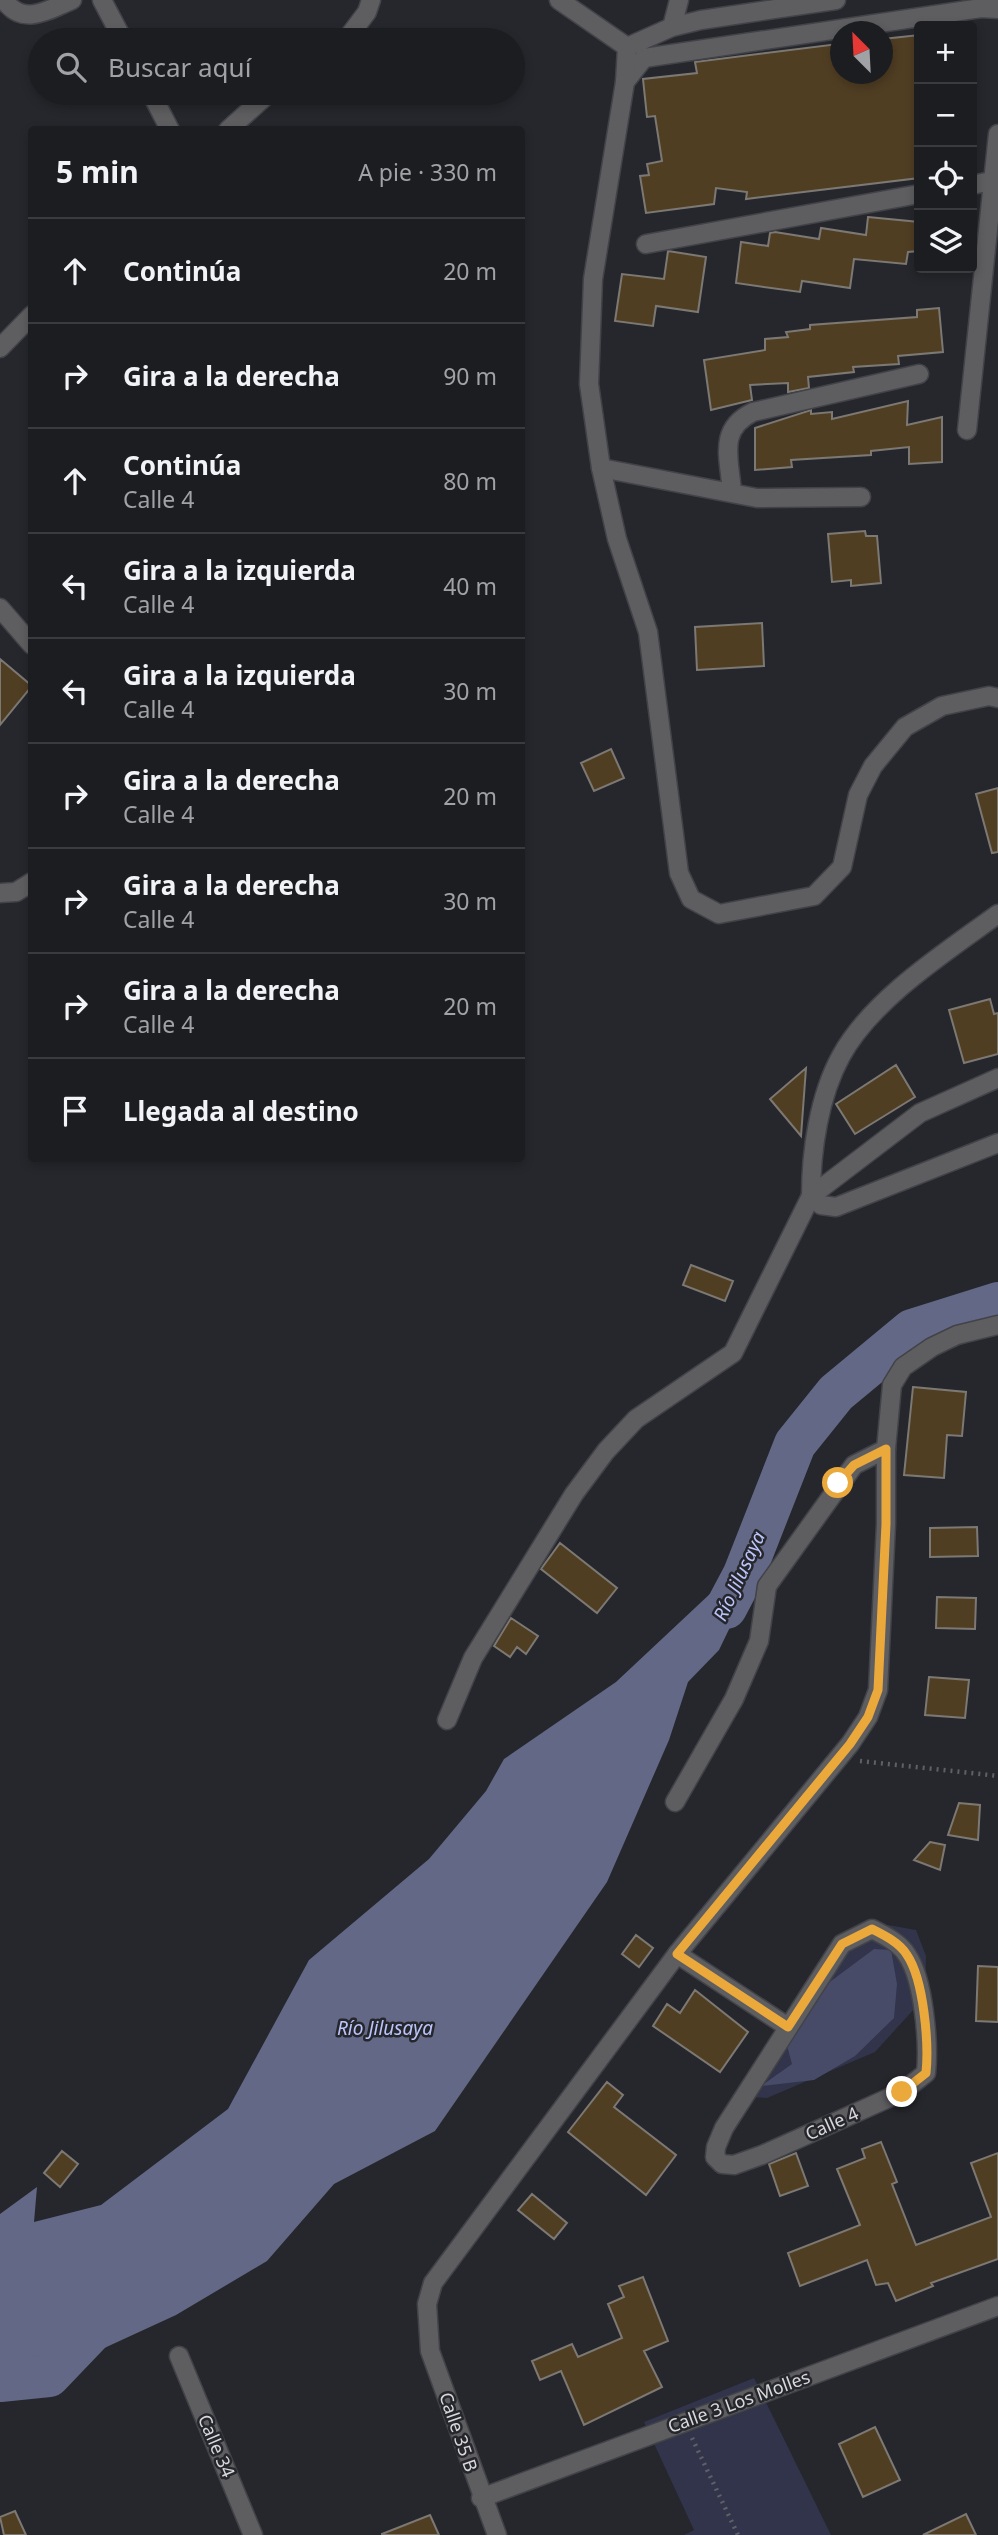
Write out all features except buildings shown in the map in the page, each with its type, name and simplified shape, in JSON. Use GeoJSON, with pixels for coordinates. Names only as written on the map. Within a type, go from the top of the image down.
{"type":"FeatureCollection","features":[{"type":"Feature","properties":{"kind":"street"},"geometry":{"type":"LineString","coordinates":[[4,0],[22,15],[33,16],[72,0]]}},
{"type":"Feature","properties":{"kind":"street"},"geometry":{"type":"LineString","coordinates":[[102,0],[117,28]]}},
{"type":"Feature","properties":{"kind":"street"},"geometry":{"type":"LineString","coordinates":[[355,28],[367,12],[371,0]]}},
{"type":"Feature","properties":{"kind":"street"},"geometry":{"type":"LineString","coordinates":[[559,0],[627,47]]}},
{"type":"Feature","properties":{"kind":"street"},"geometry":{"type":"LineString","coordinates":[[672,27],[679,0]]}},
{"type":"Feature","properties":{"kind":"street"},"geometry":{"type":"LineString","coordinates":[[627,47],[672,27],[836,0]]}},
{"type":"Feature","properties":{"kind":"street"},"geometry":{"type":"LineString","coordinates":[[625,82],[644,58],[981,8],[998,9]]}},
{"type":"Feature","properties":{"kind":"street"},"geometry":{"type":"LineString","coordinates":[[627,47],[625,82],[593,279],[589,384],[601,468],[617,539],[648,632],[679,873],[691,899],[719,914],[814,895],[842,867],[858,795],[873,766],[905,727],[942,706],[989,696],[998,698]]}},
{"type":"Feature","properties":{"kind":"street"},"geometry":{"type":"LineString","coordinates":[[156,105],[168,126]]}},
{"type":"Feature","properties":{"kind":"street"},"geometry":{"type":"LineString","coordinates":[[232,126],[255,105]]}},
{"type":"Feature","properties":{"kind":"street"},"geometry":{"type":"LineString","coordinates":[[967,430],[998,134]]}},
{"type":"Feature","properties":{"kind":"street"},"geometry":{"type":"LineString","coordinates":[[977,184],[991,181]]}},
{"type":"Feature","properties":{"kind":"street"},"geometry":{"type":"LineString","coordinates":[[646,244],[914,195]]}},
{"type":"Feature","properties":{"kind":"street"},"geometry":{"type":"LineString","coordinates":[[0,348],[28,319]]}},
{"type":"Feature","properties":{"kind":"street"},"geometry":{"type":"LineString","coordinates":[[732,491],[728,438],[736,421],[752,412],[919,374]]}},
{"type":"Feature","properties":{"kind":"street"},"geometry":{"type":"LineString","coordinates":[[601,468],[732,491],[757,498],[861,497]]}},
{"type":"Feature","properties":{"kind":"street"},"geometry":{"type":"LineString","coordinates":[[0,608],[28,641]]}},
{"type":"Feature","properties":{"kind":"street"},"geometry":{"type":"LineString","coordinates":[[0,892],[16,892],[28,884]]}},
{"type":"Feature","properties":{"kind":"street"},"geometry":{"type":"LineString","coordinates":[[447,1720],[473,1658],[574,1494],[606,1451],[636,1419],[733,1353],[811,1196],[815,1145],[827,1090],[841,1056],[867,1020],[893,996],[998,914]]}},
{"type":"Feature","properties":{"kind":"street"},"geometry":{"type":"LineString","coordinates":[[811,1196],[920,1113],[998,1078]]}},
{"type":"Feature","properties":{"kind":"street"},"geometry":{"type":"LineString","coordinates":[[811,1196],[821,1205],[836,1207],[998,1143]]}},
{"type":"Feature","properties":{"kind":"street"},"geometry":{"type":"LineString","coordinates":[[788,2027],[677,1954],[838,1759],[868,1717],[878,1690],[886,1524],[886,1449],[892,1385],[903,1367],[932,1347],[957,1335],[998,1325]]}},
{"type":"Feature","properties":{"kind":"street"},"geometry":{"type":"LineString","coordinates":[[675,1802],[734,1699],[759,1640],[767,1586],[854,1465],[886,1449]]}},
{"type":"Feature","properties":{"kind":"street","name":"Calle 4"},"geometry":{"type":"LineString","coordinates":[[872,1929],[889,1938],[907,1955],[918,1987],[929,2044],[926,2073],[902,2092],[762,2155],[734,2165],[722,2164],[715,2157],[724,2128],[788,2027],[842,1944],[872,1929]]}},
{"type":"Feature","properties":{"kind":"street","name":"Calle 35 B"},"geometry":{"type":"LineString","coordinates":[[497,2535],[481,2498],[429,2351],[427,2304],[433,2283],[677,1954]]}},
{"type":"Feature","properties":{"kind":"street","name":"Calle 3 Los Molles"},"geometry":{"type":"LineString","coordinates":[[481,2498],[998,2306]]}},
{"type":"Feature","properties":{"kind":"street","name":"Calle 34"},"geometry":{"type":"LineString","coordinates":[[179,2356],[253,2535]]}},
{"type":"Feature","properties":{"kind":"path"},"geometry":{"type":"LineString","coordinates":[[838,1759],[998,1776]]}},
{"type":"Feature","properties":{"kind":"path"},"geometry":{"type":"LineString","coordinates":[[684,2422],[738,2535]]}},
{"type":"Feature","properties":{"kind":"shaded area"},"geometry":{"type":"Polygon","coordinates":[[[888,1925],[916,1930],[926,1956],[925,1997],[875,2052],[767,2098],[750,2097],[824,1972],[868,1929],[888,1925]]]}},
{"type":"Feature","properties":{"kind":"shaded area"},"geometry":{"type":"Polygon","coordinates":[[[874,1949],[891,1950],[897,1984],[894,2018],[855,2056],[814,2080],[761,2086],[792,2064],[786,2042],[819,1990],[874,1949]]]}},
{"type":"Feature","properties":{"kind":"shaded area"},"geometry":{"type":"Polygon","coordinates":[[[754,2378],[831,2535],[684,2535],[694,2530],[644,2422],[754,2378]]]}},
{"type":"Feature","properties":{"kind":"water","name":"Río Jilusaya"},"geometry":{"type":"Polygon","coordinates":[[[776,1532],[719,1650],[688,1682],[669,1740],[607,1882],[435,2131],[334,2184],[267,2261],[176,2315],[0,2396],[0,2214],[37,2187],[34,2222],[101,2205],[228,2109],[309,1960],[429,1859],[486,1791],[504,1759],[616,1682],[776,1532]]]}},
{"type":"Feature","properties":{"kind":"waterway","name":"Río Jilusaya"},"geometry":{"type":"LineString","coordinates":[[726,1608],[744,1574],[795,1444],[836,1393],[912,1330],[998,1303]]}},
{"type":"Feature","properties":{"kind":"waterway","name":"Río Jilusaya"},"geometry":{"type":"LineString","coordinates":[[0,2381],[49,2376],[93,2330]]}},
{"type":"Feature","properties":{"kind":"route"},"geometry":{"type":"LineString","coordinates":[[838,1483],[854,1465],[886,1449],[886,1524],[878,1690],[868,1717],[850,1744],[677,1954],[788,2027],[842,1944],[872,1929],[889,1938],[907,1955],[918,1987],[929,2044],[926,2073],[902,2092]]}}]}
